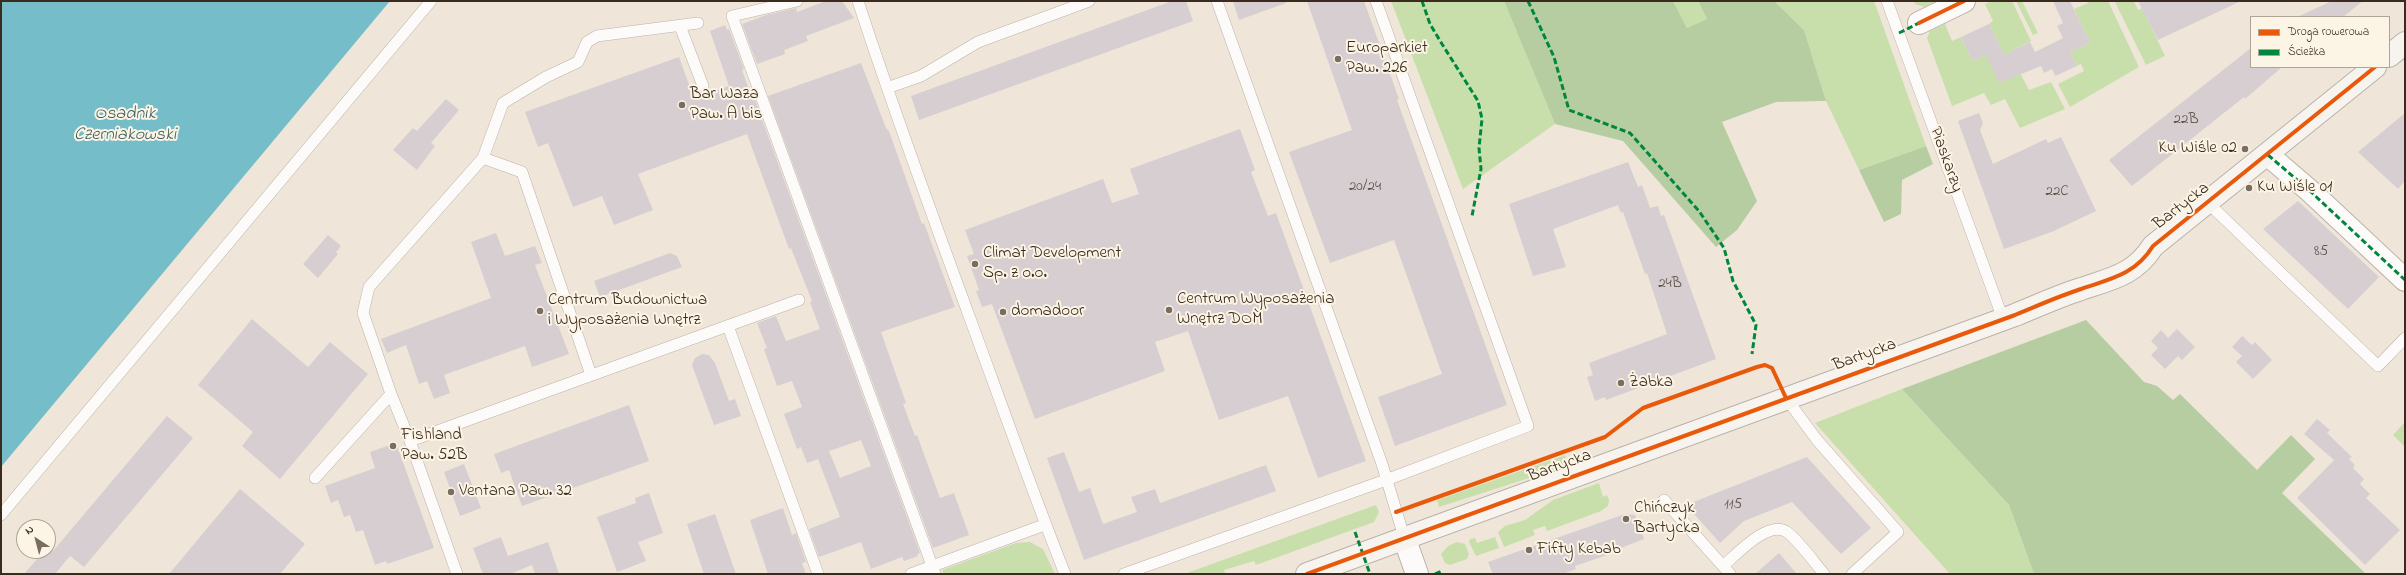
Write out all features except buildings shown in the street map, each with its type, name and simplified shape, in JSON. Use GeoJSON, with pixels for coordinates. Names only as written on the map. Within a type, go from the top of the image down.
{"type":"FeatureCollection","features":[{"type":"Feature","properties":{"kind":"street"},"geometry":{"type":"LineString","coordinates":[[1919,23],[1964,1]]}},
{"type":"Feature","properties":{"kind":"street"},"geometry":{"type":"LineString","coordinates":[[2390,55],[2405,43]]}},
{"type":"Feature","properties":{"kind":"street","name":"Bartycka"},"geometry":{"type":"LineString","coordinates":[[1307,574],[1405,540],[1545,486],[2003,319],[2082,288],[2130,252],[2141,247],[2153,246],[2208,204],[2374,68]]}},
{"type":"Feature","properties":{"kind":"street"},"geometry":{"type":"LineString","coordinates":[[2268,155],[2310,191],[2405,280]]}},
{"type":"Feature","properties":{"kind":"street"},"geometry":{"type":"LineString","coordinates":[[1405,540],[1417,574]]}},
{"type":"Feature","properties":{"kind":"lane"},"geometry":{"type":"LineString","coordinates":[[1,515],[431,1]]}},
{"type":"Feature","properties":{"kind":"lane"},"geometry":{"type":"LineString","coordinates":[[797,1],[732,16],[934,569]]}},
{"type":"Feature","properties":{"kind":"lane"},"geometry":{"type":"LineString","coordinates":[[858,1],[887,88],[1044,525],[1065,574]]}},
{"type":"Feature","properties":{"kind":"lane"},"geometry":{"type":"LineString","coordinates":[[887,88],[921,76],[978,42],[1089,1]]}},
{"type":"Feature","properties":{"kind":"lane"},"geometry":{"type":"LineString","coordinates":[[1217,1],[1386,480],[1405,540]]}},
{"type":"Feature","properties":{"kind":"lane"},"geometry":{"type":"LineString","coordinates":[[1124,574],[1386,480],[1528,426],[1376,1]]}},
{"type":"Feature","properties":{"kind":"lane","name":"Piaskarzy"},"geometry":{"type":"LineString","coordinates":[[1887,1],[2003,319]]}},
{"type":"Feature","properties":{"kind":"lane"},"geometry":{"type":"LineString","coordinates":[[457,574],[363,314],[369,287],[483,158],[503,104],[546,77],[578,62],[587,42],[597,36],[698,23]]}},
{"type":"Feature","properties":{"kind":"lane"},"geometry":{"type":"LineString","coordinates":[[680,26],[703,86]]}},
{"type":"Feature","properties":{"kind":"lane"},"geometry":{"type":"LineString","coordinates":[[483,158],[522,172],[591,375]]}},
{"type":"Feature","properties":{"kind":"lane"},"geometry":{"type":"LineString","coordinates":[[2208,204],[2378,366],[2405,338]]}},
{"type":"Feature","properties":{"kind":"lane"},"geometry":{"type":"LineString","coordinates":[[410,441],[799,300]]}},
{"type":"Feature","properties":{"kind":"lane"},"geometry":{"type":"LineString","coordinates":[[728,326],[818,574]]}},
{"type":"Feature","properties":{"kind":"lane"},"geometry":{"type":"LineString","coordinates":[[314,478],[391,394]]}},
{"type":"Feature","properties":{"kind":"lane"},"geometry":{"type":"LineString","coordinates":[[1786,398],[1817,440],[1898,532],[1852,574]]}},
{"type":"Feature","properties":{"kind":"lane"},"geometry":{"type":"LineString","coordinates":[[1664,500],[1726,570],[1765,531],[1776,528],[1787,532],[1824,574]]}},
{"type":"Feature","properties":{"kind":"lane"},"geometry":{"type":"LineString","coordinates":[[911,574],[934,569],[1044,525]]}},
{"type":"Feature","properties":{"kind":"green space"},"geometry":{"type":"Polygon","coordinates":[[[1391,1],[1504,1],[1555,124],[1463,189],[1391,1]]]}},
{"type":"Feature","properties":{"kind":"green space"},"geometry":{"type":"Polygon","coordinates":[[[1504,1],[1673,1],[1687,28],[1707,19],[1698,1],[1774,1],[1804,30],[1826,101],[1776,102],[1722,122],[1757,201],[1737,230],[1716,247],[1623,141],[1555,124],[1504,1]]]}},
{"type":"Feature","properties":{"kind":"green space"},"geometry":{"type":"Polygon","coordinates":[[[1673,1],[1698,1],[1707,19],[1687,28],[1673,1]]]}},
{"type":"Feature","properties":{"kind":"green space"},"geometry":{"type":"Polygon","coordinates":[[[1774,1],[1874,1],[1926,146],[1859,170],[1826,101],[1804,30],[1774,1]]]}},
{"type":"Feature","properties":{"kind":"green space"},"geometry":{"type":"Polygon","coordinates":[[[1914,1],[1936,1],[1924,7],[1915,4],[1914,1]]]}},
{"type":"Feature","properties":{"kind":"green space"},"geometry":{"type":"Polygon","coordinates":[[[1992,1],[2012,1],[2031,41],[2004,55],[1989,24],[1993,21],[1985,4],[1992,1]]]}},
{"type":"Feature","properties":{"kind":"green space"},"geometry":{"type":"Polygon","coordinates":[[[2016,1],[2022,1],[2038,33],[2033,35],[2016,1]]]}},
{"type":"Feature","properties":{"kind":"green space"},"geometry":{"type":"Polygon","coordinates":[[[2087,1],[2108,1],[2139,67],[2070,107],[2058,84],[2084,71],[2081,64],[2077,66],[2070,52],[2090,43],[2074,9],[2088,3],[2087,1]]]}},
{"type":"Feature","properties":{"kind":"green space"},"geometry":{"type":"Polygon","coordinates":[[[2134,1],[2138,10],[2142,8],[2165,56],[2146,65],[2115,2],[2134,1]]]}},
{"type":"Feature","properties":{"kind":"green space"},"geometry":{"type":"Polygon","coordinates":[[[1945,24],[1952,41],[1961,37],[1972,61],[1986,55],[2020,73],[2029,90],[2051,82],[2065,109],[2020,128],[2005,99],[1991,105],[1984,93],[1952,106],[1927,38],[1930,31],[1945,24]]]}},
{"type":"Feature","properties":{"kind":"green space"},"geometry":{"type":"Polygon","coordinates":[[[1926,146],[1933,164],[1902,180],[1901,214],[1884,222],[1859,170],[1926,146]]]}},
{"type":"Feature","properties":{"kind":"green space"},"geometry":{"type":"Polygon","coordinates":[[[2086,320],[2144,382],[2157,386],[2173,400],[2180,394],[2257,470],[2291,435],[2315,459],[2282,493],[2366,574],[2034,574],[2009,505],[1902,389],[2086,320]]]}},
{"type":"Feature","properties":{"kind":"green space"},"geometry":{"type":"Polygon","coordinates":[[[1902,389],[2009,505],[2034,574],[1950,574],[1815,423],[1902,389]]]}},
{"type":"Feature","properties":{"kind":"green space"},"geometry":{"type":"Polygon","coordinates":[[[2405,422],[2405,447],[2393,435],[2405,422]]]}},
{"type":"Feature","properties":{"kind":"green space"},"geometry":{"type":"Polygon","coordinates":[[[1566,455],[1564,463],[1554,470],[1439,507],[1437,500],[1566,455]]]}},
{"type":"Feature","properties":{"kind":"green space"},"geometry":{"type":"Polygon","coordinates":[[[1599,483],[1603,497],[1607,495],[1609,500],[1608,506],[1601,511],[1547,531],[1545,526],[1533,530],[1535,535],[1504,547],[1498,532],[1505,526],[1525,520],[1553,500],[1599,483]]]}},
{"type":"Feature","properties":{"kind":"green space"},"geometry":{"type":"Polygon","coordinates":[[[1376,505],[1379,512],[1374,522],[1256,565],[1254,561],[1224,570],[1225,574],[1184,574],[1376,505]]]}},
{"type":"Feature","properties":{"kind":"green space"},"geometry":{"type":"Polygon","coordinates":[[[1495,537],[1499,548],[1476,556],[1469,542],[1470,539],[1475,538],[1477,543],[1495,537]]]}},
{"type":"Feature","properties":{"kind":"green space"},"geometry":{"type":"Polygon","coordinates":[[[1030,542],[1043,549],[1055,574],[944,574],[942,570],[1016,543],[1030,542]]]}},
{"type":"Feature","properties":{"kind":"green space"},"geometry":{"type":"Polygon","coordinates":[[[1457,542],[1465,544],[1469,554],[1467,559],[1450,565],[1445,563],[1441,554],[1448,546],[1457,542]]]}},
{"type":"Feature","properties":{"kind":"water","name":"Osadnik Czerniakowski"},"geometry":{"type":"Polygon","coordinates":[[[1,1],[390,1],[1,467],[1,1]]]}},
{"type":"Feature","properties":{"kind":"marked path"},"geometry":{"type":"LineString","coordinates":[[1422,1],[1430,24],[1478,101],[1482,119],[1479,148],[1481,169],[1472,216]]}},
{"type":"Feature","properties":{"kind":"marked path"},"geometry":{"type":"LineString","coordinates":[[1528,1],[1554,57],[1569,110],[1630,133],[1699,211],[1724,248],[1733,281],[1756,325],[1752,354]]}},
{"type":"Feature","properties":{"kind":"marked path"},"geometry":{"type":"LineString","coordinates":[[1899,33],[1921,22]]}},
{"type":"Feature","properties":{"kind":"marked path"},"geometry":{"type":"LineString","coordinates":[[2268,155],[2310,191],[2405,280]]}},
{"type":"Feature","properties":{"kind":"marked path"},"geometry":{"type":"LineString","coordinates":[[1355,532],[1370,574]]}},
{"type":"Feature","properties":{"kind":"marked path"},"geometry":{"type":"LineString","coordinates":[[1435,574],[1442,571]]}},
{"type":"Feature","properties":{"kind":"cycle path"},"geometry":{"type":"LineString","coordinates":[[1919,23],[1964,1]]}},
{"type":"Feature","properties":{"kind":"cycle path"},"geometry":{"type":"LineString","coordinates":[[1307,574],[2121,275],[2138,264],[2153,246],[2374,68]]}},
{"type":"Feature","properties":{"kind":"cycle path"},"geometry":{"type":"LineString","coordinates":[[1396,512],[1605,437],[1643,408],[1757,367],[1765,365],[1772,368],[1786,398]]}},
{"type":"Feature","properties":{"kind":"place","name":"Europarkiet Paw. 226"},"geometry":{"type":"Point","coordinates":[1338,59]}},
{"type":"Feature","properties":{"kind":"place","name":"Bar Waza Paw. A bis"},"geometry":{"type":"Point","coordinates":[682,105]}},
{"type":"Feature","properties":{"kind":"place","name":"Ku Wiśle 02"},"geometry":{"type":"Point","coordinates":[2245,149]}},
{"type":"Feature","properties":{"kind":"place","name":"Ku Wiśle 01"},"geometry":{"type":"Point","coordinates":[2249,188]}},
{"type":"Feature","properties":{"kind":"place","name":"Climat Development Sp. z o.o."},"geometry":{"type":"Point","coordinates":[975,264]}},
{"type":"Feature","properties":{"kind":"place","name":"Centrum Wyposażenia Wnętrz DOM"},"geometry":{"type":"Point","coordinates":[1169,310]}},
{"type":"Feature","properties":{"kind":"place","name":"Centrum Budownictwa i Wyposażenia Wnętrz"},"geometry":{"type":"Point","coordinates":[540,311]}},
{"type":"Feature","properties":{"kind":"place","name":"domadoor"},"geometry":{"type":"Point","coordinates":[1003,312]}},
{"type":"Feature","properties":{"kind":"place","name":"Żabka"},"geometry":{"type":"Point","coordinates":[1621,383]}},
{"type":"Feature","properties":{"kind":"place","name":"Fishland Paw. 52B"},"geometry":{"type":"Point","coordinates":[393,446]}},
{"type":"Feature","properties":{"kind":"place","name":"Ventana Paw. 32"},"geometry":{"type":"Point","coordinates":[451,492]}},
{"type":"Feature","properties":{"kind":"place","name":"Chińczyk Bartycka"},"geometry":{"type":"Point","coordinates":[1626,519]}},
{"type":"Feature","properties":{"kind":"place","name":"Fifty Kebab"},"geometry":{"type":"Point","coordinates":[1529,550]}}]}
